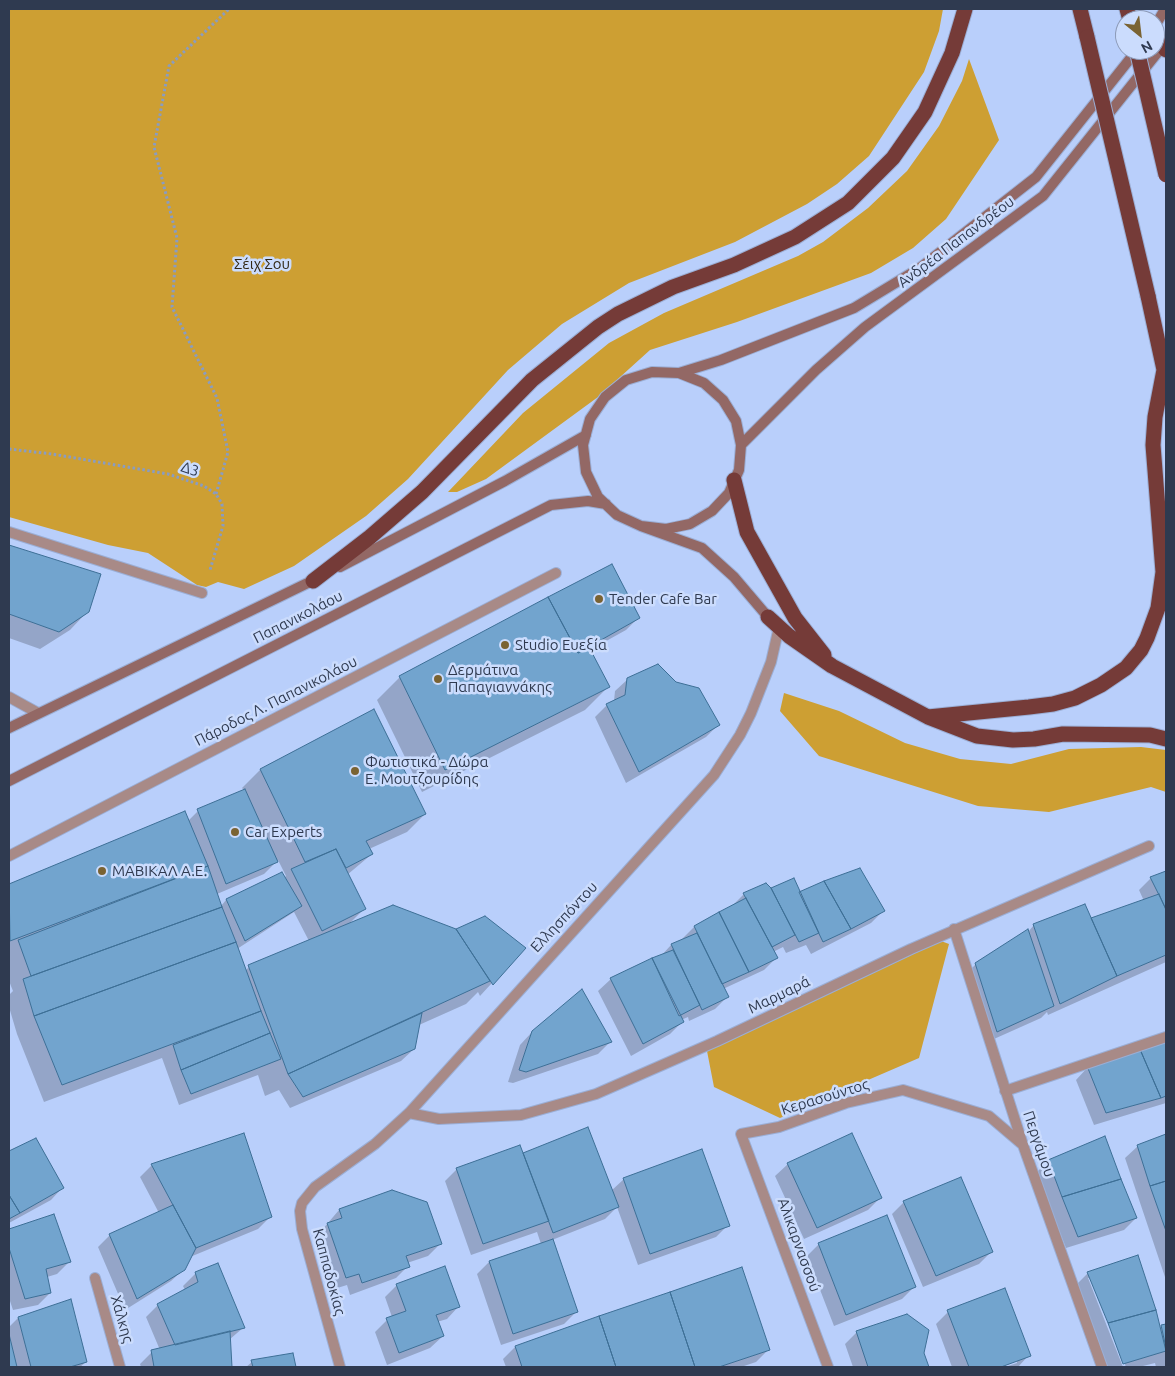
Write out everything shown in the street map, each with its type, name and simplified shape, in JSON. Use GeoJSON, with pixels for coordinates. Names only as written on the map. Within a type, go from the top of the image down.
{"type":"FeatureCollection","features":[{"type":"Feature","properties":{"kind":"highway"},"geometry":{"type":"LineString","coordinates":[[313,581],[370,537],[422,492],[532,380],[598,328],[618,314],[673,287],[734,265],[795,237],[848,202],[893,158],[925,112],[952,53],[965,9]]}},
{"type":"Feature","properties":{"kind":"highway"},"geometry":{"type":"LineString","coordinates":[[928,717],[1037,706],[1075,698],[1102,685],[1126,668],[1148,638],[1158,608],[1163,572],[1153,446],[1155,416],[1165,375],[1080,9]]}},
{"type":"Feature","properties":{"kind":"highway"},"geometry":{"type":"LineString","coordinates":[[1139,60],[1166,175]]}},
{"type":"Feature","properties":{"kind":"highway"},"geometry":{"type":"LineString","coordinates":[[734,480],[747,532],[795,618],[832,666]]}},
{"type":"Feature","properties":{"kind":"highway"},"geometry":{"type":"LineString","coordinates":[[774,622],[832,666],[928,717],[977,736],[1013,740],[1034,739],[1062,734],[1150,735],[1166,738]]}},
{"type":"Feature","properties":{"kind":"main road","name":"Ανδρέα Παπανδρέου"},"geometry":{"type":"LineString","coordinates":[[679,373],[721,360],[854,308],[920,268],[1036,177],[1129,60]]}},
{"type":"Feature","properties":{"kind":"main road","name":"Ανδρέα Παπανδρέου"},"geometry":{"type":"LineString","coordinates":[[741,445],[816,370],[865,327],[1043,196],[1150,60]]}},
{"type":"Feature","properties":{"kind":"main road"},"geometry":{"type":"LineString","coordinates":[[641,526],[666,529],[690,524],[712,511],[729,493],[739,470],[741,445],[736,421],[723,400],[704,383],[679,373],[652,372],[626,380],[605,396],[590,419],[583,445],[586,472],[598,497],[617,515],[641,526],[702,548],[734,577],[774,622]]}},
{"type":"Feature","properties":{"kind":"main road","name":"Παπανικολάου"},"geometry":{"type":"LineString","coordinates":[[9,728],[313,581],[504,481],[586,435]]}},
{"type":"Feature","properties":{"kind":"main road","name":"Παπανικολάου"},"geometry":{"type":"LineString","coordinates":[[9,781],[551,505],[588,501],[606,504]]}},
{"type":"Feature","properties":{"kind":"street"},"geometry":{"type":"LineString","coordinates":[[9,532],[202,593]]}},
{"type":"Feature","properties":{"kind":"street","name":"Πάροδος Λ. Παπανικολάου"},"geometry":{"type":"LineString","coordinates":[[9,856],[556,573]]}},
{"type":"Feature","properties":{"kind":"street","name":"Ελλησπόντου"},"geometry":{"type":"LineString","coordinates":[[315,1187],[375,1144],[409,1113],[536,970],[667,830],[714,775],[740,735],[751,713],[771,662],[774,622]]}},
{"type":"Feature","properties":{"kind":"street"},"geometry":{"type":"LineString","coordinates":[[9,697],[38,713]]}},
{"type":"Feature","properties":{"kind":"street","name":"Μαρμαρά"},"geometry":{"type":"LineString","coordinates":[[409,1113],[448,1119],[521,1115],[596,1094],[716,1041],[954,929],[1149,846]]}},
{"type":"Feature","properties":{"kind":"street","name":"Περγάμου"},"geometry":{"type":"LineString","coordinates":[[954,929],[1023,1145],[1102,1367]]}},
{"type":"Feature","properties":{"kind":"street"},"geometry":{"type":"LineString","coordinates":[[1006,1090],[1166,1037]]}},
{"type":"Feature","properties":{"kind":"street","name":"Κερασούντος"},"geometry":{"type":"LineString","coordinates":[[741,1134],[779,1127],[846,1103],[904,1090],[988,1116],[1023,1145]]}},
{"type":"Feature","properties":{"kind":"street","name":"Αλικαρνασσού"},"geometry":{"type":"LineString","coordinates":[[741,1134],[828,1367]]}},
{"type":"Feature","properties":{"kind":"street","name":"Καππαδοκίας"},"geometry":{"type":"LineString","coordinates":[[315,1187],[302,1203],[300,1218],[340,1367]]}},
{"type":"Feature","properties":{"kind":"street","name":"Χάλκης"},"geometry":{"type":"LineString","coordinates":[[94,1278],[120,1367]]}},
{"type":"Feature","properties":{"kind":"path"},"geometry":{"type":"LineString","coordinates":[[202,593],[223,526],[222,504],[216,494],[228,452],[217,398],[172,307],[177,238],[154,147],[170,66],[229,9]]}},
{"type":"Feature","properties":{"kind":"path","name":"Δ3"},"geometry":{"type":"LineString","coordinates":[[9,449],[52,454],[168,474],[204,486],[216,494]]}},
{"type":"Feature","properties":{"kind":"green space","name":"Σέιχ Σου"},"geometry":{"type":"Polygon","coordinates":[[[9,9],[943,9],[939,31],[924,72],[869,156],[837,184],[807,204],[735,242],[629,283],[562,324],[508,370],[408,479],[366,516],[294,566],[244,589],[218,582],[206,587],[197,585],[148,553],[108,545],[9,517],[9,9]]]}},
{"type":"Feature","properties":{"kind":"green space"},"geometry":{"type":"Polygon","coordinates":[[[969,59],[999,140],[946,219],[913,248],[871,273],[737,322],[650,350],[598,397],[486,479],[457,492],[448,492],[523,413],[609,343],[664,313],[798,256],[823,242],[868,208],[907,171],[939,126],[962,81],[969,59]]]}},
{"type":"Feature","properties":{"kind":"green space"},"geometry":{"type":"Polygon","coordinates":[[[784,693],[839,711],[905,743],[960,759],[1011,764],[1069,749],[1141,747],[1166,750],[1166,792],[1151,787],[1049,812],[978,806],[819,756],[780,711],[784,693]]]}},
{"type":"Feature","properties":{"kind":"green space"},"geometry":{"type":"Polygon","coordinates":[[[941,941],[949,944],[919,1058],[780,1118],[714,1087],[707,1051],[941,941]]]}},
{"type":"Feature","properties":{"kind":"building"},"geometry":{"type":"Polygon","coordinates":[[[9,545],[101,574],[89,612],[59,632],[9,614],[9,545]]]}},
{"type":"Feature","properties":{"kind":"building"},"geometry":{"type":"Polygon","coordinates":[[[612,564],[640,618],[578,653],[548,597],[612,564]]]}},
{"type":"Feature","properties":{"kind":"building"},"geometry":{"type":"Polygon","coordinates":[[[548,597],[578,653],[589,647],[610,687],[445,770],[399,676],[548,597]]]}},
{"type":"Feature","properties":{"kind":"building"},"geometry":{"type":"Polygon","coordinates":[[[658,664],[676,682],[699,688],[720,725],[639,772],[606,704],[625,695],[627,678],[658,664]]]}},
{"type":"Feature","properties":{"kind":"building"},"geometry":{"type":"Polygon","coordinates":[[[374,709],[426,814],[366,841],[373,854],[346,868],[336,849],[305,862],[260,769],[374,709]]]}},
{"type":"Feature","properties":{"kind":"building"},"geometry":{"type":"Polygon","coordinates":[[[245,789],[278,862],[226,884],[197,809],[245,789]]]}},
{"type":"Feature","properties":{"kind":"building"},"geometry":{"type":"Polygon","coordinates":[[[185,811],[208,866],[10,941],[9,884],[185,811]]]}},
{"type":"Feature","properties":{"kind":"building"},"geometry":{"type":"Polygon","coordinates":[[[336,849],[366,909],[322,931],[291,869],[336,849]]]}},
{"type":"Feature","properties":{"kind":"building"},"geometry":{"type":"Polygon","coordinates":[[[208,866],[222,907],[31,976],[18,940],[208,866]]]}},
{"type":"Feature","properties":{"kind":"building"},"geometry":{"type":"Polygon","coordinates":[[[860,868],[885,911],[851,929],[824,881],[860,868]]]}},
{"type":"Feature","properties":{"kind":"building"},"geometry":{"type":"Polygon","coordinates":[[[1166,871],[1166,909],[1150,877],[1166,871]]]}},
{"type":"Feature","properties":{"kind":"building"},"geometry":{"type":"Polygon","coordinates":[[[282,872],[302,906],[245,941],[226,899],[282,872]]]}},
{"type":"Feature","properties":{"kind":"building"},"geometry":{"type":"Polygon","coordinates":[[[794,878],[819,933],[799,942],[771,888],[794,878]]]}},
{"type":"Feature","properties":{"kind":"building"},"geometry":{"type":"Polygon","coordinates":[[[824,881],[851,929],[823,942],[799,892],[824,881]]]}},
{"type":"Feature","properties":{"kind":"building"},"geometry":{"type":"Polygon","coordinates":[[[766,883],[771,888],[795,935],[772,947],[743,893],[766,883]]]}},
{"type":"Feature","properties":{"kind":"building"},"geometry":{"type":"Polygon","coordinates":[[[1159,894],[1166,910],[1166,955],[1117,976],[1091,918],[1159,894]]]}},
{"type":"Feature","properties":{"kind":"building"},"geometry":{"type":"Polygon","coordinates":[[[746,898],[778,958],[749,972],[719,912],[746,898]]]}},
{"type":"Feature","properties":{"kind":"building"},"geometry":{"type":"Polygon","coordinates":[[[1085,904],[1117,976],[1060,1004],[1033,924],[1085,904]]]}},
{"type":"Feature","properties":{"kind":"building"},"geometry":{"type":"Polygon","coordinates":[[[393,905],[456,929],[490,981],[288,1074],[248,965],[393,905]]]}},
{"type":"Feature","properties":{"kind":"building"},"geometry":{"type":"Polygon","coordinates":[[[222,907],[236,942],[34,1016],[23,979],[222,907]]]}},
{"type":"Feature","properties":{"kind":"building"},"geometry":{"type":"Polygon","coordinates":[[[719,912],[749,972],[722,984],[694,926],[719,912]]]}},
{"type":"Feature","properties":{"kind":"building"},"geometry":{"type":"Polygon","coordinates":[[[485,916],[526,948],[493,985],[456,929],[485,916]]]}},
{"type":"Feature","properties":{"kind":"building"},"geometry":{"type":"Polygon","coordinates":[[[1028,929],[1054,1006],[997,1032],[975,963],[1028,929]]]}},
{"type":"Feature","properties":{"kind":"building"},"geometry":{"type":"Polygon","coordinates":[[[697,933],[729,997],[702,1010],[671,944],[697,933]]]}},
{"type":"Feature","properties":{"kind":"building"},"geometry":{"type":"Polygon","coordinates":[[[236,942],[261,1011],[62,1085],[34,1016],[236,942]]]}},
{"type":"Feature","properties":{"kind":"building"},"geometry":{"type":"Polygon","coordinates":[[[673,950],[700,1005],[679,1016],[652,958],[673,950]]]}},
{"type":"Feature","properties":{"kind":"building"},"geometry":{"type":"Polygon","coordinates":[[[652,958],[684,1022],[643,1044],[610,978],[652,958]]]}},
{"type":"Feature","properties":{"kind":"building"},"geometry":{"type":"Polygon","coordinates":[[[582,989],[612,1042],[526,1072],[519,1070],[532,1031],[582,989]]]}},
{"type":"Feature","properties":{"kind":"building"},"geometry":{"type":"Polygon","coordinates":[[[261,1011],[270,1033],[181,1070],[173,1045],[261,1011]]]}},
{"type":"Feature","properties":{"kind":"building"},"geometry":{"type":"Polygon","coordinates":[[[422,1013],[415,1049],[303,1097],[288,1074],[422,1013]]]}},
{"type":"Feature","properties":{"kind":"building"},"geometry":{"type":"Polygon","coordinates":[[[270,1033],[281,1059],[191,1094],[181,1070],[270,1033]]]}},
{"type":"Feature","properties":{"kind":"building"},"geometry":{"type":"Polygon","coordinates":[[[1166,1041],[1166,1096],[1161,1098],[1139,1047],[1166,1041]]]}},
{"type":"Feature","properties":{"kind":"building"},"geometry":{"type":"Polygon","coordinates":[[[1139,1047],[1161,1098],[1106,1113],[1087,1066],[1139,1047]]]}},
{"type":"Feature","properties":{"kind":"building"},"geometry":{"type":"Polygon","coordinates":[[[588,1127],[619,1207],[553,1233],[523,1153],[588,1127]]]}},
{"type":"Feature","properties":{"kind":"building"},"geometry":{"type":"Polygon","coordinates":[[[244,1133],[272,1217],[196,1248],[151,1164],[244,1133]]]}},
{"type":"Feature","properties":{"kind":"building"},"geometry":{"type":"Polygon","coordinates":[[[852,1133],[882,1198],[817,1228],[787,1163],[852,1133]]]}},
{"type":"Feature","properties":{"kind":"building"},"geometry":{"type":"Polygon","coordinates":[[[1166,1134],[1166,1181],[1150,1186],[1137,1145],[1166,1134]]]}},
{"type":"Feature","properties":{"kind":"building"},"geometry":{"type":"Polygon","coordinates":[[[1105,1136],[1121,1179],[1062,1197],[1048,1160],[1105,1136]]]}},
{"type":"Feature","properties":{"kind":"building"},"geometry":{"type":"Polygon","coordinates":[[[36,1138],[64,1188],[20,1213],[9,1195],[9,1151],[36,1138]]]}},
{"type":"Feature","properties":{"kind":"building"},"geometry":{"type":"Polygon","coordinates":[[[520,1145],[549,1221],[483,1244],[456,1168],[520,1145]]]}},
{"type":"Feature","properties":{"kind":"building"},"geometry":{"type":"Polygon","coordinates":[[[702,1149],[730,1226],[650,1254],[623,1178],[702,1149]]]}},
{"type":"Feature","properties":{"kind":"building"},"geometry":{"type":"Polygon","coordinates":[[[961,1177],[993,1252],[936,1276],[903,1201],[961,1177]]]}},
{"type":"Feature","properties":{"kind":"building"},"geometry":{"type":"Polygon","coordinates":[[[1121,1179],[1137,1218],[1078,1237],[1062,1197],[1121,1179]]]}},
{"type":"Feature","properties":{"kind":"building"},"geometry":{"type":"Polygon","coordinates":[[[1166,1181],[1166,1231],[1150,1186],[1166,1181]]]}},
{"type":"Feature","properties":{"kind":"building"},"geometry":{"type":"Polygon","coordinates":[[[392,1190],[427,1202],[442,1244],[406,1256],[410,1267],[362,1283],[359,1274],[346,1278],[327,1223],[342,1218],[339,1209],[392,1190]]]}},
{"type":"Feature","properties":{"kind":"building"},"geometry":{"type":"Polygon","coordinates":[[[9,1195],[20,1213],[9,1219],[9,1195]]]}},
{"type":"Feature","properties":{"kind":"building"},"geometry":{"type":"Polygon","coordinates":[[[173,1205],[196,1248],[185,1270],[137,1299],[109,1234],[173,1205]]]}},
{"type":"Feature","properties":{"kind":"building"},"geometry":{"type":"Polygon","coordinates":[[[54,1214],[71,1262],[46,1269],[51,1293],[25,1299],[9,1248],[9,1229],[54,1214]]]}},
{"type":"Feature","properties":{"kind":"building"},"geometry":{"type":"Polygon","coordinates":[[[887,1215],[916,1287],[846,1315],[818,1243],[887,1215]]]}},
{"type":"Feature","properties":{"kind":"building"},"geometry":{"type":"Polygon","coordinates":[[[553,1239],[578,1312],[513,1334],[489,1261],[553,1239]]]}},
{"type":"Feature","properties":{"kind":"building"},"geometry":{"type":"Polygon","coordinates":[[[1138,1255],[1156,1310],[1108,1323],[1087,1272],[1138,1255]]]}},
{"type":"Feature","properties":{"kind":"building"},"geometry":{"type":"Polygon","coordinates":[[[218,1263],[245,1328],[175,1345],[157,1304],[198,1282],[195,1272],[218,1263]]]}},
{"type":"Feature","properties":{"kind":"building"},"geometry":{"type":"Polygon","coordinates":[[[445,1266],[460,1307],[436,1315],[444,1336],[399,1353],[386,1318],[406,1311],[396,1284],[445,1266]]]}},
{"type":"Feature","properties":{"kind":"building"},"geometry":{"type":"Polygon","coordinates":[[[742,1267],[770,1350],[719,1367],[695,1367],[670,1292],[742,1267]]]}},
{"type":"Feature","properties":{"kind":"building"},"geometry":{"type":"Polygon","coordinates":[[[1005,1288],[1031,1356],[1001,1367],[969,1367],[947,1310],[1005,1288]]]}},
{"type":"Feature","properties":{"kind":"building"},"geometry":{"type":"Polygon","coordinates":[[[670,1292],[695,1367],[616,1367],[599,1316],[670,1292]]]}},
{"type":"Feature","properties":{"kind":"building"},"geometry":{"type":"Polygon","coordinates":[[[71,1299],[87,1362],[70,1367],[31,1367],[18,1317],[71,1299]]]}},
{"type":"Feature","properties":{"kind":"building"},"geometry":{"type":"Polygon","coordinates":[[[1156,1310],[1166,1351],[1123,1364],[1108,1323],[1156,1310]]]}},
{"type":"Feature","properties":{"kind":"building"},"geometry":{"type":"Polygon","coordinates":[[[907,1314],[929,1330],[924,1353],[929,1367],[868,1367],[856,1331],[907,1314]]]}},
{"type":"Feature","properties":{"kind":"building"},"geometry":{"type":"Polygon","coordinates":[[[599,1316],[616,1367],[522,1367],[515,1346],[599,1316]]]}},
{"type":"Feature","properties":{"kind":"building"},"geometry":{"type":"Polygon","coordinates":[[[1166,1324],[1166,1348],[1161,1325],[1166,1324]]]}},
{"type":"Feature","properties":{"kind":"building"},"geometry":{"type":"Polygon","coordinates":[[[230,1331],[232,1367],[154,1367],[151,1350],[230,1331]]]}},
{"type":"Feature","properties":{"kind":"building"},"geometry":{"type":"Polygon","coordinates":[[[9,1334],[17,1367],[9,1367],[9,1334]]]}},
{"type":"Feature","properties":{"kind":"building"},"geometry":{"type":"Polygon","coordinates":[[[293,1353],[296,1367],[253,1367],[251,1360],[293,1353]]]}},
{"type":"Feature","properties":{"kind":"place","name":"Tender Cafe Bar"},"geometry":{"type":"Point","coordinates":[599,599]}},
{"type":"Feature","properties":{"kind":"place","name":"Studio Ευεξία"},"geometry":{"type":"Point","coordinates":[505,645]}},
{"type":"Feature","properties":{"kind":"place","name":"Δερμάτινα Παπαγιαννάκης"},"geometry":{"type":"Point","coordinates":[438,679]}},
{"type":"Feature","properties":{"kind":"place","name":"Φωτιστικά - Δώρα Ε. Μουτζουρίδης"},"geometry":{"type":"Point","coordinates":[355,771]}},
{"type":"Feature","properties":{"kind":"place","name":"Car Experts"},"geometry":{"type":"Point","coordinates":[235,832]}},
{"type":"Feature","properties":{"kind":"place","name":"ΜΑΒΙΚΑΛ Α.Ε."},"geometry":{"type":"Point","coordinates":[102,871]}}]}
